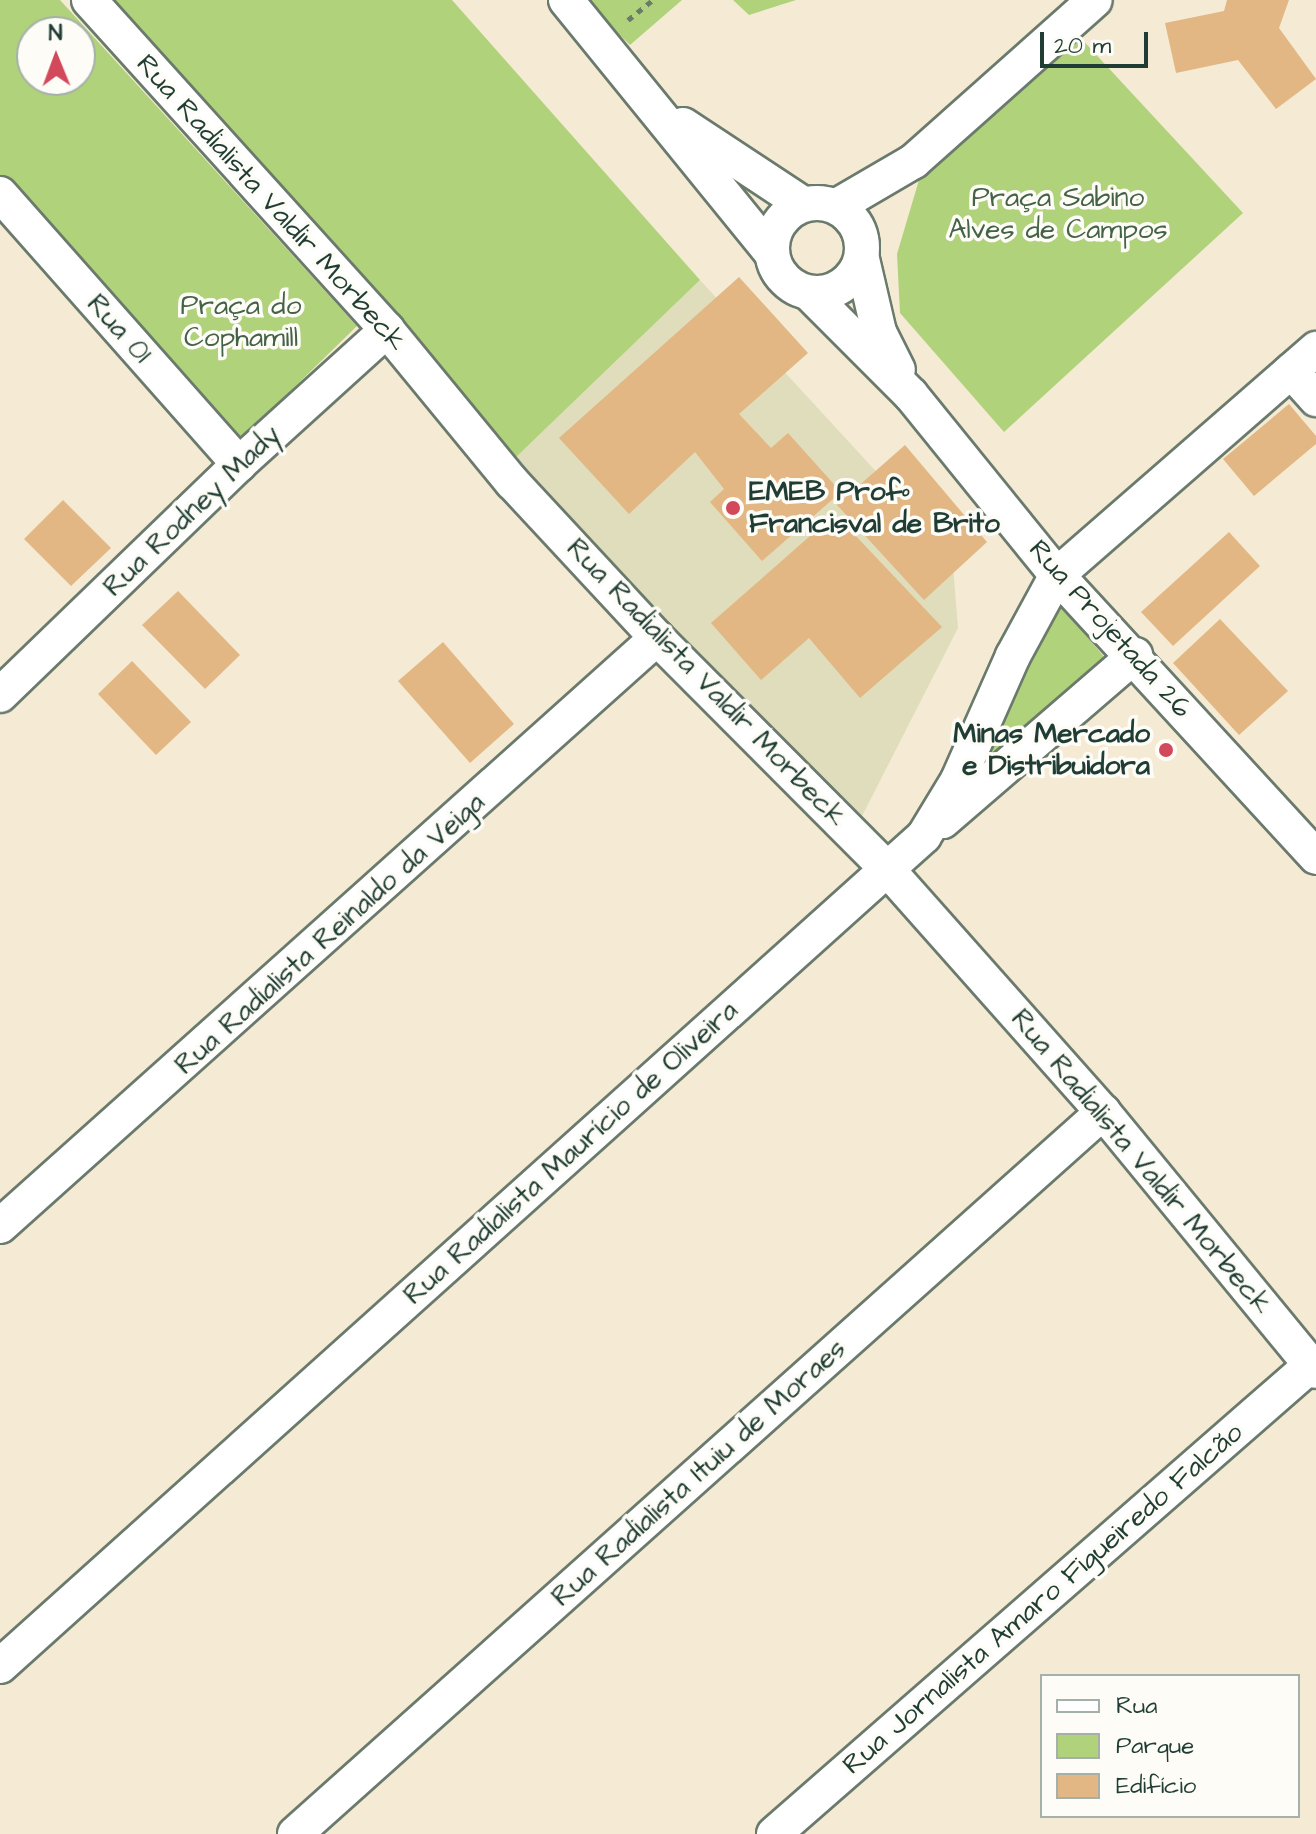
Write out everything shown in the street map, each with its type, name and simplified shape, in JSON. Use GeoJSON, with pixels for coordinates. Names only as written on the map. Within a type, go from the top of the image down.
{"type":"FeatureCollection","features":[{"type":"Feature","properties":{"kind":"street","name":"Rua Radialista Valdir Morbeck"},"geometry":{"type":"LineString","coordinates":[[89,0],[387,330],[512,482],[657,638],[887,869],[1103,1112],[1314,1368]]}},
{"type":"Feature","properties":{"kind":"street"},"geometry":{"type":"LineString","coordinates":[[566,0],[659,109],[771,252],[782,278],[810,294],[826,294],[850,281],[862,248],[914,161]]}},
{"type":"Feature","properties":{"kind":"street"},"geometry":{"type":"LineString","coordinates":[[771,252],[780,220],[914,161],[1095,0]]}},
{"type":"Feature","properties":{"kind":"street"},"geometry":{"type":"LineString","coordinates":[[659,109],[820,205],[855,222],[862,248]]}},
{"type":"Feature","properties":{"kind":"street","name":"Rua 01"},"geometry":{"type":"LineString","coordinates":[[0,194],[239,464]]}},
{"type":"Feature","properties":{"kind":"street","name":"Rua Projetada 26"},"geometry":{"type":"LineString","coordinates":[[862,248],[879,332],[911,395]]}},
{"type":"Feature","properties":{"kind":"street","name":"Rua Projetada 26"},"geometry":{"type":"LineString","coordinates":[[810,294],[911,395],[1057,575],[1135,655],[1316,857]]}},
{"type":"Feature","properties":{"kind":"street","name":"Rua Rodney Mady"},"geometry":{"type":"LineString","coordinates":[[0,695],[239,464],[387,330]]}},
{"type":"Feature","properties":{"kind":"street"},"geometry":{"type":"LineString","coordinates":[[1057,575],[1304,360],[1316,399]]}},
{"type":"Feature","properties":{"kind":"street","name":"Rua Radialista Maurício de Oliveira"},"geometry":{"type":"LineString","coordinates":[[0,1666],[924,836],[958,780],[1057,575]]}},
{"type":"Feature","properties":{"kind":"street","name":"Rua Radialista Reinaldo da Veiga"},"geometry":{"type":"LineString","coordinates":[[0,1226],[657,638]]}},
{"type":"Feature","properties":{"kind":"street"},"geometry":{"type":"LineString","coordinates":[[924,836],[1135,655]]}},
{"type":"Feature","properties":{"kind":"street","name":"Rua Radialista Ituiu de Moraes"},"geometry":{"type":"LineString","coordinates":[[295,1834],[1103,1112]]}},
{"type":"Feature","properties":{"kind":"street","name":"Rua Jornalista Amaro Figueiredo Falcão"},"geometry":{"type":"LineString","coordinates":[[774,1834],[1314,1368]]}},
{"type":"Feature","properties":{"kind":"shaded area","name":"EMEB Profº Francisval de Brito"},"geometry":{"type":"Polygon","coordinates":[[[700,280],[952,554],[958,628],[860,820],[786,750],[512,461],[700,280]]]}},
{"type":"Feature","properties":{"kind":"green space","name":"Praça do Cophamill"},"geometry":{"type":"Polygon","coordinates":[[[0,0],[60,0],[75,16],[16,16],[16,96],[96,96],[96,40],[357,326],[238,442],[0,175],[0,0]]]}},
{"type":"Feature","properties":{"kind":"green space"},"geometry":{"type":"Polygon","coordinates":[[[97,0],[452,0],[700,280],[512,461],[97,0]]]}},
{"type":"Feature","properties":{"kind":"green space"},"geometry":{"type":"Polygon","coordinates":[[[584,0],[682,0],[630,45],[584,0]]]}},
{"type":"Feature","properties":{"kind":"green space"},"geometry":{"type":"Polygon","coordinates":[[[733,0],[796,0],[749,15],[733,0]]]}},
{"type":"Feature","properties":{"kind":"green space","name":"Praça Sabino Alves de Campos"},"geometry":{"type":"Polygon","coordinates":[[[1077,34],[1243,213],[1004,432],[900,313],[897,254],[919,180],[954,139],[1077,34]]]}},
{"type":"Feature","properties":{"kind":"green space"},"geometry":{"type":"Polygon","coordinates":[[[1054,597],[1110,664],[971,789],[1054,597]]]}},
{"type":"Feature","properties":{"kind":"building"},"geometry":{"type":"Polygon","coordinates":[[[1227,0],[1289,0],[1279,28],[1316,79],[1276,109],[1238,60],[1176,73],[1165,23],[1224,11],[1227,0]]]}},
{"type":"Feature","properties":{"kind":"building"},"geometry":{"type":"Polygon","coordinates":[[[739,277],[808,353],[739,414],[771,448],[788,433],[841,492],[762,561],[710,502],[724,489],[695,452],[629,514],[559,438],[739,277]]]}},
{"type":"Feature","properties":{"kind":"building"},"geometry":{"type":"Polygon","coordinates":[[[1289,404],[1316,436],[1316,444],[1254,496],[1223,459],[1289,404]]]}},
{"type":"Feature","properties":{"kind":"building"},"geometry":{"type":"Polygon","coordinates":[[[905,445],[987,542],[924,600],[837,505],[905,445]]]}},
{"type":"Feature","properties":{"kind":"building"},"geometry":{"type":"Polygon","coordinates":[[[63,500],[111,548],[71,586],[24,539],[63,500]]]}},
{"type":"Feature","properties":{"kind":"building"},"geometry":{"type":"Polygon","coordinates":[[[835,514],[942,627],[860,698],[809,638],[761,680],[711,623],[835,514]]]}},
{"type":"Feature","properties":{"kind":"building"},"geometry":{"type":"Polygon","coordinates":[[[1229,532],[1260,566],[1173,646],[1141,612],[1229,532]]]}},
{"type":"Feature","properties":{"kind":"building"},"geometry":{"type":"Polygon","coordinates":[[[178,591],[240,655],[205,689],[142,625],[178,591]]]}},
{"type":"Feature","properties":{"kind":"building"},"geometry":{"type":"Polygon","coordinates":[[[1220,619],[1288,691],[1239,735],[1173,663],[1220,619]]]}},
{"type":"Feature","properties":{"kind":"building"},"geometry":{"type":"Polygon","coordinates":[[[443,642],[514,724],[470,763],[398,681],[443,642]]]}},
{"type":"Feature","properties":{"kind":"building"},"geometry":{"type":"Polygon","coordinates":[[[132,661],[191,722],[156,755],[98,694],[132,661]]]}},
{"type":"Feature","properties":{"kind":"place","name":"EMEB Profº Francisval de Brito"},"geometry":{"type":"Point","coordinates":[733,508]}},
{"type":"Feature","properties":{"kind":"place","name":"Minas Mercado e Distribuidora"},"geometry":{"type":"Point","coordinates":[1166,750]}}]}
